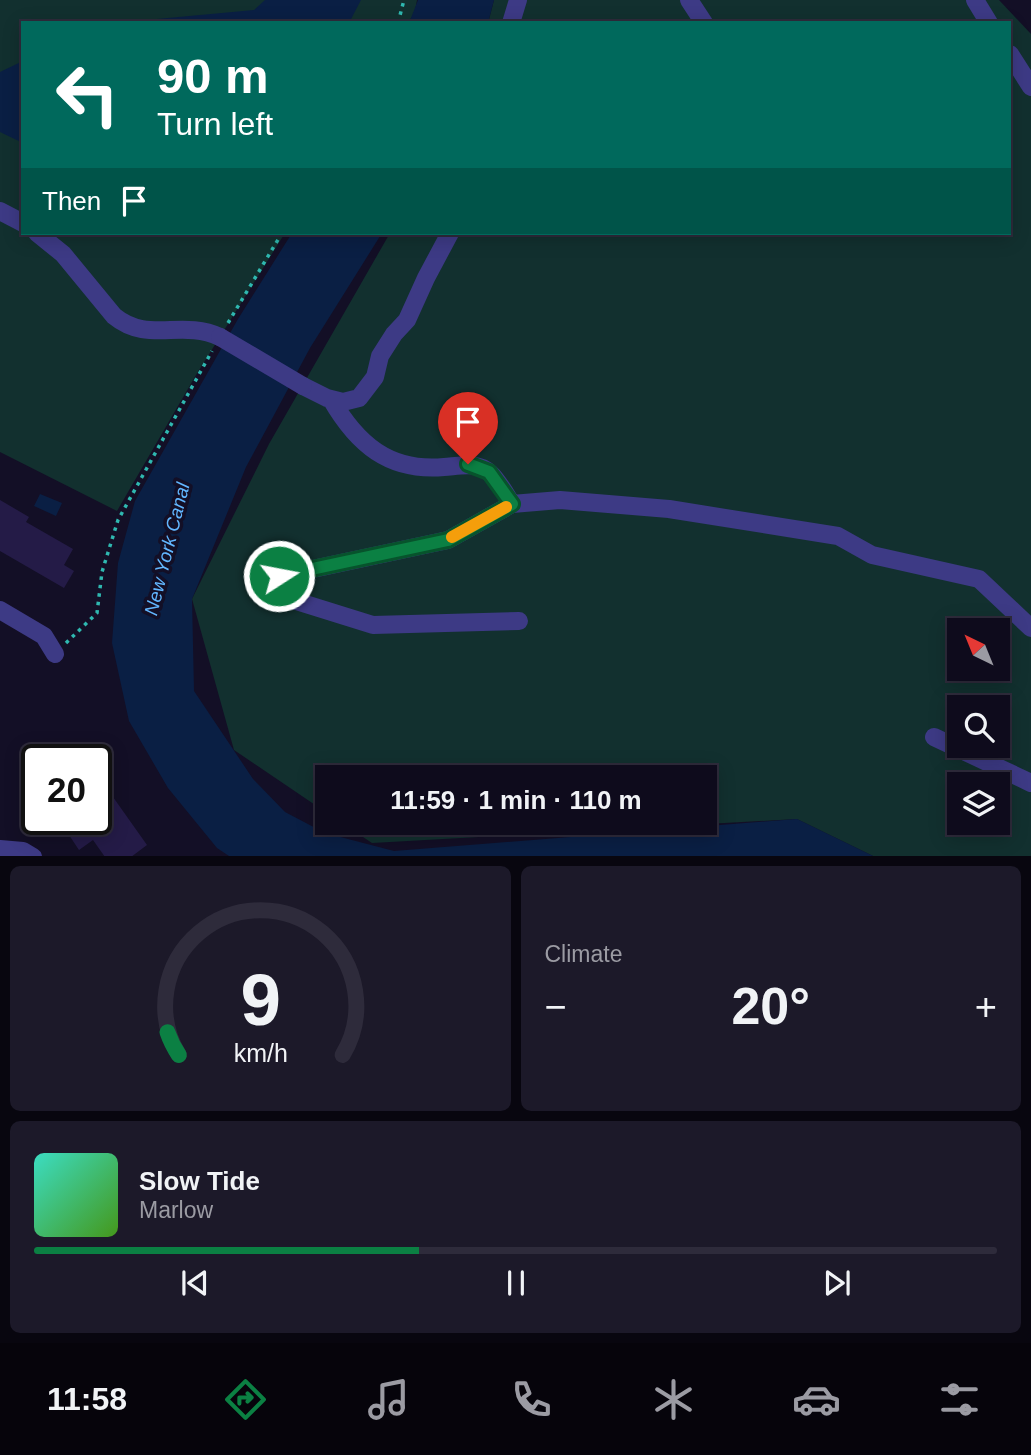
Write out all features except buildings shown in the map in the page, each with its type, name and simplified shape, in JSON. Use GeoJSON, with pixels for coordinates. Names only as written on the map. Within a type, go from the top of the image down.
{"type":"FeatureCollection","features":[{"type":"Feature","properties":{"kind":"street"},"geometry":{"type":"LineString","coordinates":[[512,21],[518,0]]}},
{"type":"Feature","properties":{"kind":"street"},"geometry":{"type":"LineString","coordinates":[[690,0],[704,21]]}},
{"type":"Feature","properties":{"kind":"street"},"geometry":{"type":"LineString","coordinates":[[975,0],[988,21]]}},
{"type":"Feature","properties":{"kind":"street"},"geometry":{"type":"LineString","coordinates":[[1011,56],[1031,87]]}},
{"type":"Feature","properties":{"kind":"street"},"geometry":{"type":"LineString","coordinates":[[0,211],[21,222]]}},
{"type":"Feature","properties":{"kind":"street"},"geometry":{"type":"LineString","coordinates":[[39,235],[63,254],[114,316],[123,323],[142,330],[195,329],[221,336],[303,386],[343,402],[359,398],[375,377],[380,356],[407,320],[449,235]]}},
{"type":"Feature","properties":{"kind":"street"},"geometry":{"type":"LineString","coordinates":[[331,399],[342,419],[376,454],[407,466],[441,467],[468,464],[489,472],[512,504]]}},
{"type":"Feature","properties":{"kind":"street"},"geometry":{"type":"LineString","coordinates":[[519,621],[373,625],[285,600],[274,590],[273,583],[279,576],[448,540],[512,504],[560,500],[668,509],[838,536],[872,555],[979,579],[1031,628]]}},
{"type":"Feature","properties":{"kind":"street"},"geometry":{"type":"LineString","coordinates":[[0,610],[44,636],[55,654]]}},
{"type":"Feature","properties":{"kind":"street"},"geometry":{"type":"LineString","coordinates":[[934,737],[1031,783]]}},
{"type":"Feature","properties":{"kind":"street"},"geometry":{"type":"LineString","coordinates":[[0,849],[23,851],[33,856]]}},
{"type":"Feature","properties":{"kind":"path"},"geometry":{"type":"LineString","coordinates":[[399,21],[404,0]]}},
{"type":"Feature","properties":{"kind":"path"},"geometry":{"type":"LineString","coordinates":[[55,654],[97,613],[102,572],[118,520],[281,235]]}},
{"type":"Feature","properties":{"kind":"green space"},"geometry":{"type":"Polygon","coordinates":[[[0,0],[417,0],[415,12],[409,21],[21,21],[21,235],[284,235],[196,375],[117,511],[0,452],[0,0]]]}},
{"type":"Feature","properties":{"kind":"green space"},"geometry":{"type":"Polygon","coordinates":[[[494,0],[999,0],[1031,34],[1031,856],[873,856],[797,819],[717,824],[717,765],[315,765],[315,805],[234,750],[192,599],[269,444],[389,235],[1011,235],[1011,21],[489,21],[494,0]]]}},
{"type":"Feature","properties":{"kind":"green space"},"geometry":{"type":"Polygon","coordinates":[[[360,835],[514,835],[372,843],[360,835]]]}},
{"type":"Feature","properties":{"kind":"water"},"geometry":{"type":"Polygon","coordinates":[[[265,0],[361,0],[350,21],[150,21],[254,10],[265,0]]]}},
{"type":"Feature","properties":{"kind":"water"},"geometry":{"type":"Polygon","coordinates":[[[418,0],[494,0],[489,21],[410,21],[418,0]]]}},
{"type":"Feature","properties":{"kind":"water"},"geometry":{"type":"Polygon","coordinates":[[[21,62],[21,142],[0,132],[0,72],[21,62]]]}},
{"type":"Feature","properties":{"kind":"water","name":"New York Canal"},"geometry":{"type":"Polygon","coordinates":[[[291,235],[381,235],[310,348],[246,467],[192,599],[194,691],[253,779],[285,812],[315,828],[315,835],[333,835],[394,851],[596,835],[717,835],[717,825],[797,819],[873,856],[229,856],[217,848],[168,788],[129,721],[112,643],[118,563],[135,501],[238,319],[291,235]]]}},
{"type":"Feature","properties":{"kind":"water"},"geometry":{"type":"Polygon","coordinates":[[[40,494],[62,503],[56,516],[34,506],[40,494]]]}},
{"type":"Feature","properties":{"kind":"slow traffic"},"geometry":{"type":"LineString","coordinates":[[452,537],[506,507]]}},
{"type":"Feature","properties":{"kind":"route"},"geometry":{"type":"LineString","coordinates":[[279,576],[448,540],[512,504],[489,472],[468,464]]}}]}
